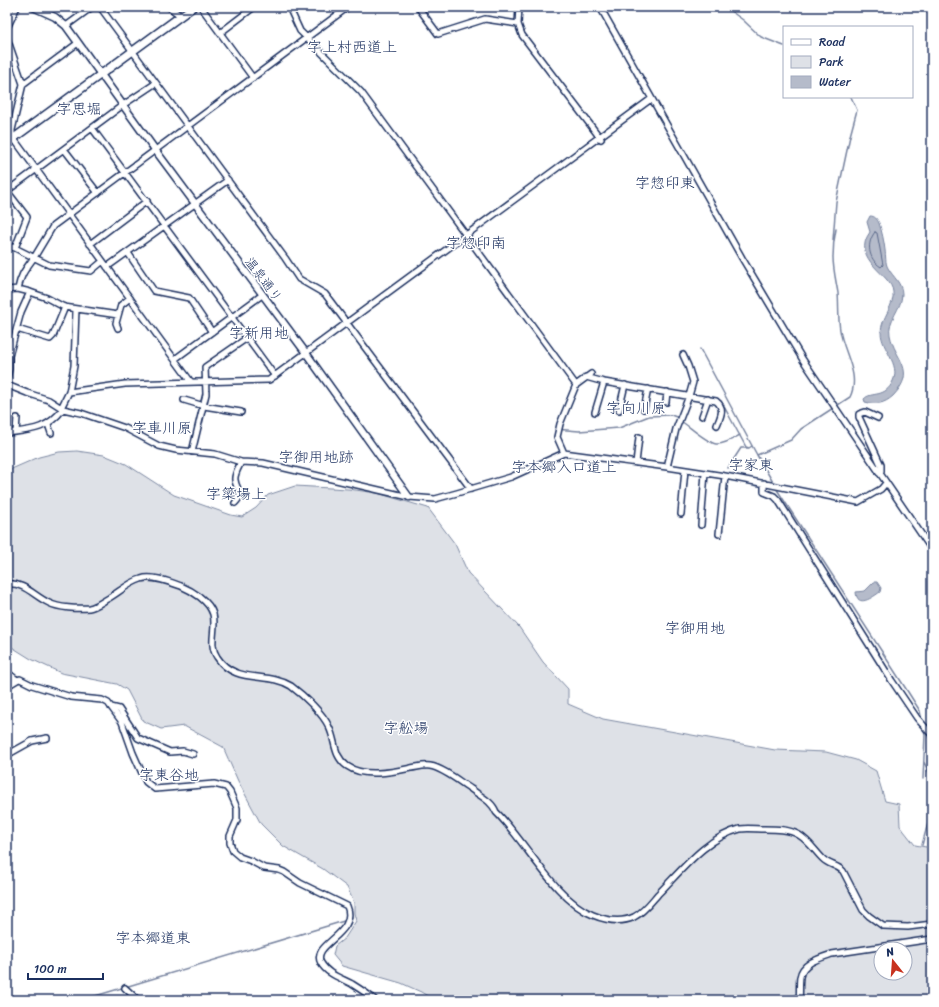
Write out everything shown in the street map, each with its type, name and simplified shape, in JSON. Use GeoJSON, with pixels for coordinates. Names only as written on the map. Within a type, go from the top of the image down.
{"type":"FeatureCollection","features":[{"type":"Feature","properties":{"kind":"main road"},"geometry":{"type":"LineString","coordinates":[[7,143],[193,7]]}},
{"type":"Feature","properties":{"kind":"street"},"geometry":{"type":"LineString","coordinates":[[7,28],[17,7]]}},
{"type":"Feature","properties":{"kind":"street","name":"温泉通り"},"geometry":{"type":"LineString","coordinates":[[33,7],[55,17],[66,26],[100,75],[306,354],[409,497]]}},
{"type":"Feature","properties":{"kind":"street"},"geometry":{"type":"LineString","coordinates":[[66,26],[92,7]]}},
{"type":"Feature","properties":{"kind":"street"},"geometry":{"type":"LineString","coordinates":[[100,7],[299,279],[325,294],[471,489]]}},
{"type":"Feature","properties":{"kind":"street"},"geometry":{"type":"LineString","coordinates":[[169,7],[181,16]]}},
{"type":"Feature","properties":{"kind":"street"},"geometry":{"type":"LineString","coordinates":[[201,7],[253,78]]}},
{"type":"Feature","properties":{"kind":"street"},"geometry":{"type":"LineString","coordinates":[[220,33],[254,7]]}},
{"type":"Feature","properties":{"kind":"street"},"geometry":{"type":"LineString","coordinates":[[289,7],[299,29],[306,38],[361,92],[576,385]]}},
{"type":"Feature","properties":{"kind":"street"},"geometry":{"type":"LineString","coordinates":[[18,289],[23,272],[34,258],[54,226],[348,7]]}},
{"type":"Feature","properties":{"kind":"street"},"geometry":{"type":"LineString","coordinates":[[418,7],[438,34],[485,19],[518,24]]}},
{"type":"Feature","properties":{"kind":"street"},"geometry":{"type":"LineString","coordinates":[[519,7],[518,24],[522,35],[600,138]]}},
{"type":"Feature","properties":{"kind":"street"},"geometry":{"type":"LineString","coordinates":[[600,7],[651,99],[803,360],[932,550]]}},
{"type":"Feature","properties":{"kind":"street"},"geometry":{"type":"LineString","coordinates":[[7,38],[23,84],[12,130],[14,139],[191,382]]}},
{"type":"Feature","properties":{"kind":"street"},"geometry":{"type":"LineString","coordinates":[[23,84],[78,43]]}},
{"type":"Feature","properties":{"kind":"street"},"geometry":{"type":"LineString","coordinates":[[15,248],[27,217],[7,191],[123,105],[156,83]]}},
{"type":"Feature","properties":{"kind":"street"},"geometry":{"type":"LineString","coordinates":[[69,392],[125,384],[269,380],[651,99]]}},
{"type":"Feature","properties":{"kind":"street"},"geometry":{"type":"LineString","coordinates":[[92,128],[233,317],[275,376]]}},
{"type":"Feature","properties":{"kind":"street"},"geometry":{"type":"LineString","coordinates":[[64,149],[98,193]]}},
{"type":"Feature","properties":{"kind":"street"},"geometry":{"type":"LineString","coordinates":[[107,267],[228,180]]}},
{"type":"Feature","properties":{"kind":"street"},"geometry":{"type":"LineString","coordinates":[[90,244],[147,201]]}},
{"type":"Feature","properties":{"kind":"street"},"geometry":{"type":"LineString","coordinates":[[7,246],[15,248],[49,265],[91,271],[103,262]]}},
{"type":"Feature","properties":{"kind":"street"},"geometry":{"type":"LineString","coordinates":[[128,253],[154,291],[189,298],[212,332]]}},
{"type":"Feature","properties":{"kind":"street"},"geometry":{"type":"LineString","coordinates":[[7,290],[18,289],[30,292],[65,307],[118,315]]}},
{"type":"Feature","properties":{"kind":"street"},"geometry":{"type":"LineString","coordinates":[[7,379],[9,356],[21,312],[30,292]]}},
{"type":"Feature","properties":{"kind":"street"},"geometry":{"type":"LineString","coordinates":[[175,359],[262,296]]}},
{"type":"Feature","properties":{"kind":"street"},"geometry":{"type":"LineString","coordinates":[[118,328],[116,323],[120,305],[130,298]]}},
{"type":"Feature","properties":{"kind":"street"},"geometry":{"type":"LineString","coordinates":[[17,329],[50,339],[54,336],[65,307]]}},
{"type":"Feature","properties":{"kind":"street"},"geometry":{"type":"LineString","coordinates":[[7,433],[36,429],[48,424],[57,417],[69,392],[74,366],[76,309]]}},
{"type":"Feature","properties":{"kind":"street"},"geometry":{"type":"LineString","coordinates":[[192,452],[206,394],[205,367],[247,338]]}},
{"type":"Feature","properties":{"kind":"street"},"geometry":{"type":"LineString","coordinates":[[667,467],[676,430],[693,382],[683,355]]}},
{"type":"Feature","properties":{"kind":"street"},"geometry":{"type":"LineString","coordinates":[[564,453],[557,437],[560,424],[576,385],[591,374]]}},
{"type":"Feature","properties":{"kind":"street"},"geometry":{"type":"LineString","coordinates":[[586,378],[716,401],[720,404],[722,412],[717,425]]}},
{"type":"Feature","properties":{"kind":"street"},"geometry":{"type":"LineString","coordinates":[[596,412],[604,382]]}},
{"type":"Feature","properties":{"kind":"street"},"geometry":{"type":"LineString","coordinates":[[7,385],[49,400],[62,408],[125,428],[159,446],[192,452],[215,454],[241,462],[263,463],[409,497],[436,498],[471,489],[511,477],[564,453],[725,476],[858,502],[881,488],[886,483]]}},
{"type":"Feature","properties":{"kind":"street"},"geometry":{"type":"LineString","coordinates":[[619,410],[625,385]]}},
{"type":"Feature","properties":{"kind":"street"},"geometry":{"type":"LineString","coordinates":[[644,409],[648,389]]}},
{"type":"Feature","properties":{"kind":"street"},"geometry":{"type":"LineString","coordinates":[[666,402],[667,392]]}},
{"type":"Feature","properties":{"kind":"street"},"geometry":{"type":"LineString","coordinates":[[702,416],[708,399]]}},
{"type":"Feature","properties":{"kind":"street"},"geometry":{"type":"LineString","coordinates":[[184,400],[204,406],[240,412]]}},
{"type":"Feature","properties":{"kind":"street"},"geometry":{"type":"LineString","coordinates":[[878,418],[865,412],[859,414],[859,418],[882,465],[879,473]]}},
{"type":"Feature","properties":{"kind":"street"},"geometry":{"type":"LineString","coordinates":[[16,432],[17,418]]}},
{"type":"Feature","properties":{"kind":"street"},"geometry":{"type":"LineString","coordinates":[[48,424],[51,433]]}},
{"type":"Feature","properties":{"kind":"street"},"geometry":{"type":"LineString","coordinates":[[636,463],[639,437]]}},
{"type":"Feature","properties":{"kind":"street"},"geometry":{"type":"LineString","coordinates":[[235,503],[240,495],[235,479],[241,462]]}},
{"type":"Feature","properties":{"kind":"street"},"geometry":{"type":"LineString","coordinates":[[681,514],[685,470]]}},
{"type":"Feature","properties":{"kind":"street"},"geometry":{"type":"LineString","coordinates":[[701,525],[705,473]]}},
{"type":"Feature","properties":{"kind":"street"},"geometry":{"type":"LineString","coordinates":[[719,534],[725,476]]}},
{"type":"Feature","properties":{"kind":"street"},"geometry":{"type":"LineString","coordinates":[[766,484],[764,492],[774,496],[778,500],[892,681],[917,718],[932,735]]}},
{"type":"Feature","properties":{"kind":"street"},"geometry":{"type":"LineString","coordinates":[[7,584],[13,583],[20,585],[48,603],[56,606],[77,608],[93,607],[138,580],[147,577],[180,585],[193,592],[204,601],[213,614],[212,644],[216,656],[220,662],[233,672],[240,675],[281,681],[292,687],[311,704],[325,720],[329,727],[337,755],[345,765],[358,772],[368,773],[428,766],[438,768],[490,802],[496,812],[561,891],[581,908],[591,914],[617,920],[625,920],[635,916],[642,912],[708,845],[716,839],[731,832],[752,828],[789,831],[804,839],[824,860],[838,867],[843,872],[863,910],[883,926],[908,927],[932,924]]}},
{"type":"Feature","properties":{"kind":"street"},"geometry":{"type":"LineString","coordinates":[[7,672],[16,680]]}},
{"type":"Feature","properties":{"kind":"street"},"geometry":{"type":"LineString","coordinates":[[7,686],[20,679],[32,685],[71,697],[108,702],[122,722],[133,753],[146,782],[156,789],[214,784],[226,787],[230,792],[237,808],[237,820],[230,836],[230,844],[233,851],[240,857],[264,868],[284,872],[300,883],[347,906],[349,911],[347,923],[336,938],[321,950],[319,954],[320,961],[323,967],[332,974],[372,999]]}},
{"type":"Feature","properties":{"kind":"street"},"geometry":{"type":"LineString","coordinates":[[111,707],[119,709],[138,738],[170,752],[183,751],[193,754]]}},
{"type":"Feature","properties":{"kind":"street"},"geometry":{"type":"LineString","coordinates":[[7,755],[32,741],[47,738]]}},
{"type":"Feature","properties":{"kind":"street"},"geometry":{"type":"LineString","coordinates":[[799,1000],[801,973],[807,966],[822,957],[832,954],[932,939]]}},
{"type":"Feature","properties":{"kind":"street"},"geometry":{"type":"LineString","coordinates":[[125,988],[138,1000]]}},
{"type":"Feature","properties":{"kind":"green space"},"geometry":{"type":"Polygon","coordinates":[[[77,451],[104,455],[126,464],[174,495],[231,515],[242,517],[256,508],[268,495],[295,486],[348,489],[377,493],[428,508],[455,544],[468,573],[519,627],[543,662],[568,689],[568,704],[603,719],[775,750],[826,752],[856,760],[876,771],[885,801],[899,804],[900,826],[915,845],[926,847],[932,846],[932,1000],[434,1000],[401,983],[342,966],[333,955],[335,946],[345,938],[356,921],[354,903],[347,887],[323,869],[283,846],[261,824],[238,781],[223,747],[184,726],[161,729],[143,721],[127,690],[117,684],[61,673],[31,659],[7,644],[7,471],[39,457],[59,452],[77,451]]]}},
{"type":"Feature","properties":{"kind":"water"},"geometry":{"type":"Polygon","coordinates":[[[870,216],[876,218],[879,223],[887,266],[902,290],[900,305],[892,319],[890,335],[903,365],[904,379],[893,396],[886,401],[876,404],[865,402],[864,399],[890,387],[895,375],[893,363],[884,344],[881,332],[883,322],[892,302],[893,292],[891,285],[868,259],[865,251],[865,242],[870,232],[867,222],[870,216]]]}},
{"type":"Feature","properties":{"kind":"water"},"geometry":{"type":"Polygon","coordinates":[[[874,582],[877,582],[881,588],[880,592],[866,600],[859,600],[856,592],[865,591],[874,582]]]}},
{"type":"Feature","properties":{"kind":"waterway"},"geometry":{"type":"LineString","coordinates":[[725,7],[743,20],[761,37],[783,46]]}},
{"type":"Feature","properties":{"kind":"waterway"},"geometry":{"type":"LineString","coordinates":[[833,240],[836,202],[857,110],[851,98]]}},
{"type":"Feature","properties":{"kind":"waterway"},"geometry":{"type":"LineString","coordinates":[[774,484],[757,455],[791,440],[801,429],[850,397],[853,389],[854,380],[839,325],[838,293],[833,262],[833,247],[836,229]]}},
{"type":"Feature","properties":{"kind":"waterway"},"geometry":{"type":"LineString","coordinates":[[700,349],[757,455]]}},
{"type":"Feature","properties":{"kind":"waterway"},"geometry":{"type":"LineString","coordinates":[[721,401],[746,447],[749,448],[752,446]]}},
{"type":"Feature","properties":{"kind":"waterway"},"geometry":{"type":"LineString","coordinates":[[555,429],[579,431],[619,428],[649,416],[671,415],[679,418]]}},
{"type":"Feature","properties":{"kind":"waterway"},"geometry":{"type":"LineString","coordinates":[[681,421],[712,443],[716,444],[725,443],[740,435]]}},
{"type":"Feature","properties":{"kind":"waterway"},"geometry":{"type":"LineString","coordinates":[[728,468],[741,448],[749,448]]}},
{"type":"Feature","properties":{"kind":"waterway"},"geometry":{"type":"LineString","coordinates":[[776,488],[920,711],[922,721]]}},
{"type":"Feature","properties":{"kind":"waterway"},"geometry":{"type":"LineString","coordinates":[[923,779],[924,729]]}},
{"type":"Feature","properties":{"kind":"waterway"},"geometry":{"type":"LineString","coordinates":[[922,845],[928,823],[931,777],[924,762]]}},
{"type":"Feature","properties":{"kind":"waterway"},"geometry":{"type":"LineString","coordinates":[[82,1000],[344,921]]}},
{"type":"Feature","properties":{"kind":"district","name":"字上村西道上"},"geometry":{"type":"Point","coordinates":[352,47]}},
{"type":"Feature","properties":{"kind":"district","name":"字思堀"},"geometry":{"type":"Point","coordinates":[79,109]}},
{"type":"Feature","properties":{"kind":"district","name":"字惣印東"},"geometry":{"type":"Point","coordinates":[665,183]}},
{"type":"Feature","properties":{"kind":"district","name":"字惣印南"},"geometry":{"type":"Point","coordinates":[476,243]}},
{"type":"Feature","properties":{"kind":"district","name":"字新用地"},"geometry":{"type":"Point","coordinates":[259,333]}},
{"type":"Feature","properties":{"kind":"district","name":"字向川原"},"geometry":{"type":"Point","coordinates":[636,408]}},
{"type":"Feature","properties":{"kind":"district","name":"字車川原"},"geometry":{"type":"Point","coordinates":[162,428]}},
{"type":"Feature","properties":{"kind":"district","name":"字御用地跡"},"geometry":{"type":"Point","coordinates":[316,457]}},
{"type":"Feature","properties":{"kind":"district","name":"字家東"},"geometry":{"type":"Point","coordinates":[751,465]}},
{"type":"Feature","properties":{"kind":"district","name":"字本郷入口道上"},"geometry":{"type":"Point","coordinates":[564,467]}},
{"type":"Feature","properties":{"kind":"district","name":"字簗場上"},"geometry":{"type":"Point","coordinates":[236,494]}},
{"type":"Feature","properties":{"kind":"district","name":"字御用地"},"geometry":{"type":"Point","coordinates":[695,628]}},
{"type":"Feature","properties":{"kind":"district","name":"字舩場"},"geometry":{"type":"Point","coordinates":[406,728]}},
{"type":"Feature","properties":{"kind":"district","name":"字東谷地"},"geometry":{"type":"Point","coordinates":[169,775]}},
{"type":"Feature","properties":{"kind":"district","name":"字本郷道東"},"geometry":{"type":"Point","coordinates":[153,938]}}]}
